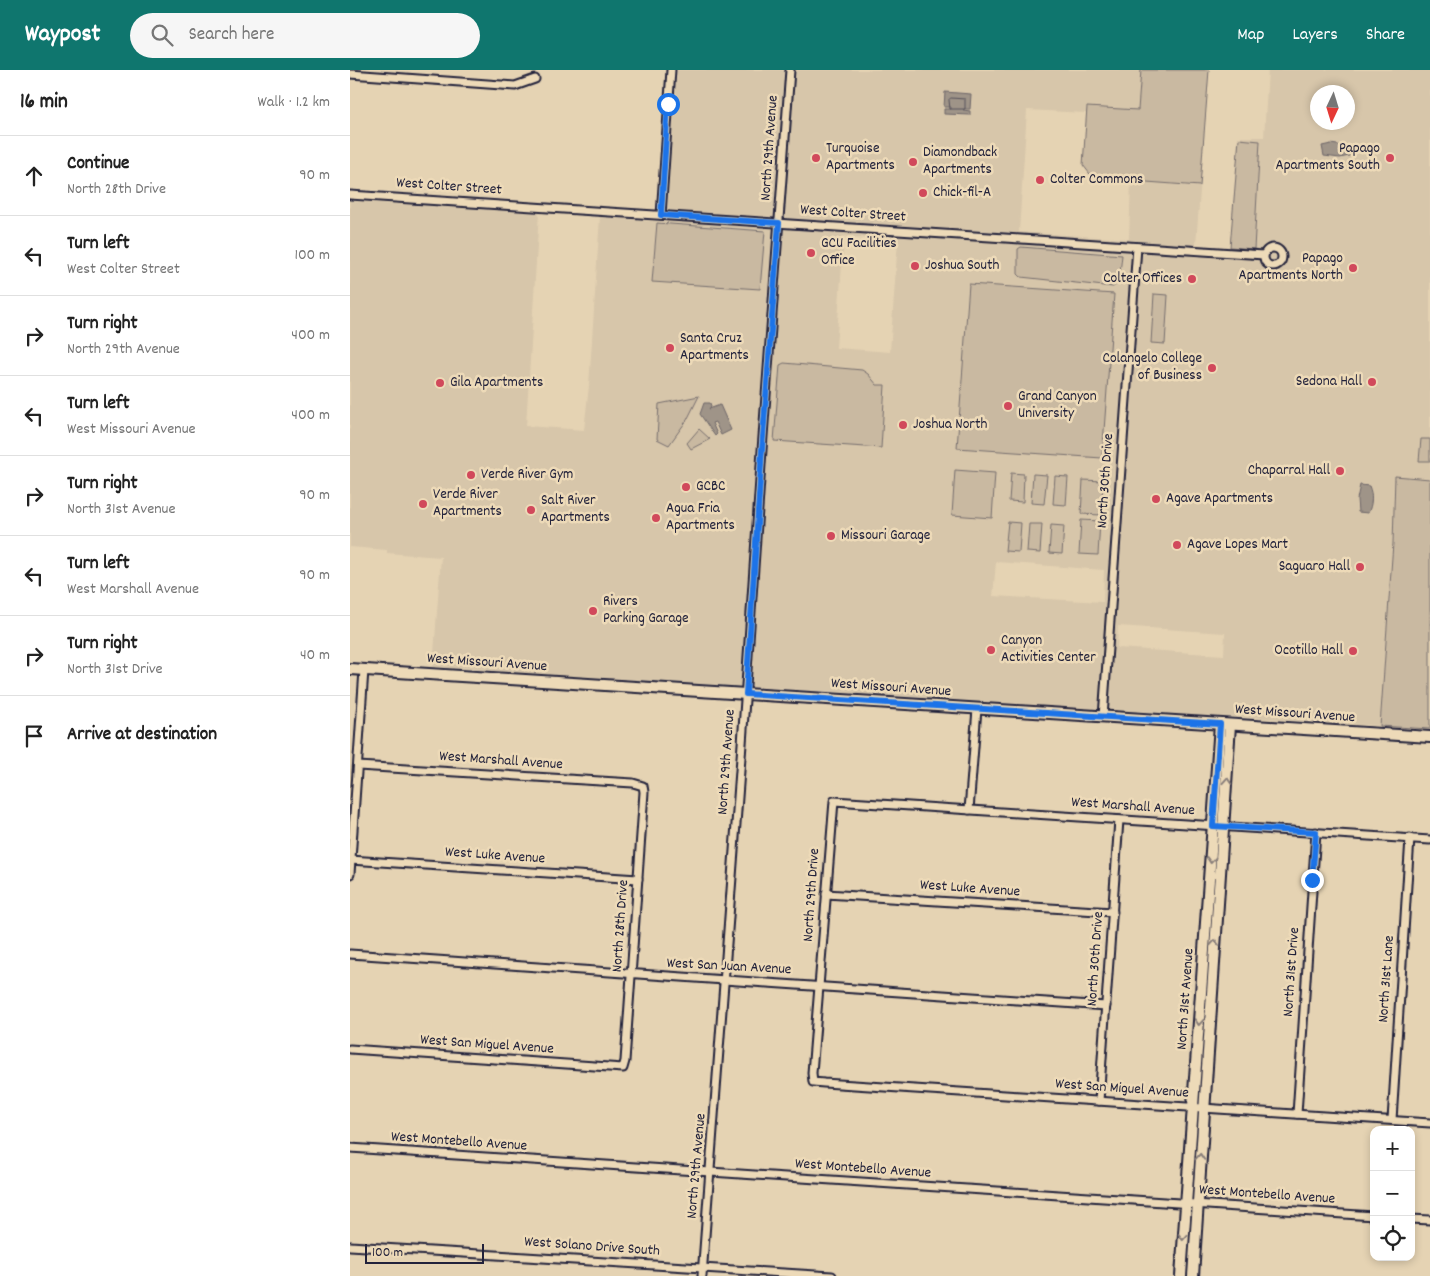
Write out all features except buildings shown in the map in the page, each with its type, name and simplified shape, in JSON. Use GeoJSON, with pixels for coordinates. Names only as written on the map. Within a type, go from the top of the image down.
{"type":"FeatureCollection","features":[{"type":"Feature","properties":{"kind":"street"},"geometry":{"type":"LineString","coordinates":[[661,215],[671,70]]}},
{"type":"Feature","properties":{"kind":"street","name":"North 29th Avenue"},"geometry":{"type":"LineString","coordinates":[[702,1276],[746,694],[790,70]]}},
{"type":"Feature","properties":{"kind":"street"},"geometry":{"type":"LineString","coordinates":[[350,74],[515,86],[535,79]]}},
{"type":"Feature","properties":{"kind":"street","name":"West Colter Street"},"geometry":{"type":"LineString","coordinates":[[350,194],[1264,256]]}},
{"type":"Feature","properties":{"kind":"street","name":"North 30th Drive"},"geometry":{"type":"LineString","coordinates":[[1103,717],[1138,247]]}},
{"type":"Feature","properties":{"kind":"street","name":"West Missouri Avenue"},"geometry":{"type":"LineString","coordinates":[[350,669],[1430,738]]}},
{"type":"Feature","properties":{"kind":"street"},"geometry":{"type":"LineString","coordinates":[[350,874],[364,670]]}},
{"type":"Feature","properties":{"kind":"street"},"geometry":{"type":"LineString","coordinates":[[969,810],[977,709]]}},
{"type":"Feature","properties":{"kind":"street","name":"North 31st Avenue"},"geometry":{"type":"LineString","coordinates":[[1193,1276],[1204,1108],[1208,974],[1225,724]]}},
{"type":"Feature","properties":{"kind":"street","name":"West Marshall Avenue"},"geometry":{"type":"LineString","coordinates":[[358,766],[643,786]]}},
{"type":"Feature","properties":{"kind":"street","name":"North 28th Drive"},"geometry":{"type":"LineString","coordinates":[[623,1068],[638,879],[643,786]]}},
{"type":"Feature","properties":{"kind":"street","name":"West Marshall Avenue"},"geometry":{"type":"LineString","coordinates":[[834,801],[1430,840]]}},
{"type":"Feature","properties":{"kind":"street","name":"North 29th Drive"},"geometry":{"type":"LineString","coordinates":[[813,1082],[812,1073],[834,801]]}},
{"type":"Feature","properties":{"kind":"street","name":"North 30th Drive"},"geometry":{"type":"LineString","coordinates":[[1099,1101],[1119,820]]}},
{"type":"Feature","properties":{"kind":"street","name":"North 31st Drive"},"geometry":{"type":"LineString","coordinates":[[1296,1114],[1316,832]]}},
{"type":"Feature","properties":{"kind":"street","name":"North 31st Lane"},"geometry":{"type":"LineString","coordinates":[[1392,1120],[1410,838]]}},
{"type":"Feature","properties":{"kind":"street","name":"West Luke Avenue"},"geometry":{"type":"LineString","coordinates":[[350,860],[638,879]]}},
{"type":"Feature","properties":{"kind":"street","name":"West Luke Avenue"},"geometry":{"type":"LineString","coordinates":[[826,894],[1113,912]]}},
{"type":"Feature","properties":{"kind":"street","name":"West San Juan Avenue"},"geometry":{"type":"LineString","coordinates":[[350,954],[631,975],[1106,1006]]}},
{"type":"Feature","properties":{"kind":"street","name":"North 31st Avenue"},"geometry":{"type":"LineString","coordinates":[[1181,1276],[1192,1108],[1208,974]]}},
{"type":"Feature","properties":{"kind":"street","name":"West San Miguel Avenue"},"geometry":{"type":"LineString","coordinates":[[350,1049],[623,1068]]}},
{"type":"Feature","properties":{"kind":"street","name":"West San Miguel Avenue"},"geometry":{"type":"LineString","coordinates":[[813,1082],[1430,1123]]}},
{"type":"Feature","properties":{"kind":"street","name":"West Montebello Avenue"},"geometry":{"type":"LineString","coordinates":[[350,1148],[1370,1216]]}},
{"type":"Feature","properties":{"kind":"street"},"geometry":{"type":"LineString","coordinates":[[1415,1219],[1430,1220]]}},
{"type":"Feature","properties":{"kind":"street","name":"West Solano Drive South"},"geometry":{"type":"LineString","coordinates":[[350,1246],[832,1276]]}},
{"type":"Feature","properties":{"kind":"shaded area","name":"Grand Canyon University"},"geometry":{"type":"Polygon","coordinates":[[[677,70],[1209,70],[1196,245],[1230,247],[1238,137],[1264,137],[1268,70],[1430,70],[1430,479],[1395,477],[1393,543],[1380,726],[1244,717],[1149,716],[760,692],[433,667],[441,557],[387,553],[387,550],[350,547],[350,201],[539,213],[526,426],[584,430],[589,386],[600,217],[666,222],[677,70]],[[1027,110],[1019,232],[1129,239],[1131,181],[1093,178],[1083,165],[1086,113],[1027,110]],[[844,236],[836,348],[890,352],[898,240],[844,236]],[[996,562],[993,596],[1103,602],[1104,570],[996,562]],[[1118,626],[1117,648],[1224,655],[1225,633],[1118,626]]]}},
{"type":"Feature","properties":{"kind":"shaded area"},"geometry":{"type":"Polygon","coordinates":[[[1141,70],[1209,70],[1200,186],[1093,178],[1083,165],[1087,107],[1138,110],[1141,70]]]}},
{"type":"Feature","properties":{"kind":"shaded area"},"geometry":{"type":"Polygon","coordinates":[[[1239,139],[1260,141],[1254,249],[1230,247],[1239,139]]]}},
{"type":"Feature","properties":{"kind":"shaded area"},"geometry":{"type":"Polygon","coordinates":[[[657,223],[765,231],[760,289],[652,282],[657,223]]]}},
{"type":"Feature","properties":{"kind":"shaded area"},"geometry":{"type":"Polygon","coordinates":[[[1021,247],[1122,255],[1119,282],[1113,287],[1021,277],[1018,274],[1018,249],[1021,247]]]}},
{"type":"Feature","properties":{"kind":"shaded area"},"geometry":{"type":"Polygon","coordinates":[[[969,284],[1114,294],[1102,458],[957,448],[969,284]]]}},
{"type":"Feature","properties":{"kind":"shaded area"},"geometry":{"type":"Polygon","coordinates":[[[1154,294],[1168,295],[1165,344],[1151,343],[1154,294]]]}},
{"type":"Feature","properties":{"kind":"shaded area"},"geometry":{"type":"Polygon","coordinates":[[[784,363],[862,370],[877,385],[885,385],[881,448],[774,441],[780,365],[784,363]]]}},
{"type":"Feature","properties":{"kind":"shaded area"},"geometry":{"type":"Polygon","coordinates":[[[699,396],[687,420],[669,445],[657,439],[659,404],[699,396]]]}},
{"type":"Feature","properties":{"kind":"shaded area"},"geometry":{"type":"Polygon","coordinates":[[[699,429],[710,439],[691,449],[687,443],[699,429]]]}},
{"type":"Feature","properties":{"kind":"shaded area"},"geometry":{"type":"Polygon","coordinates":[[[1421,439],[1430,439],[1430,461],[1419,461],[1421,439]]]}},
{"type":"Feature","properties":{"kind":"shaded area"},"geometry":{"type":"Polygon","coordinates":[[[955,470],[995,473],[992,518],[952,515],[955,470]]]}},
{"type":"Feature","properties":{"kind":"shaded area"},"geometry":{"type":"Polygon","coordinates":[[[1011,473],[1024,474],[1023,502],[1009,501],[1011,473]]]}},
{"type":"Feature","properties":{"kind":"shaded area"},"geometry":{"type":"Polygon","coordinates":[[[1033,474],[1047,475],[1044,504],[1031,503],[1033,474]]]}},
{"type":"Feature","properties":{"kind":"shaded area"},"geometry":{"type":"Polygon","coordinates":[[[1055,476],[1068,477],[1066,505],[1053,504],[1055,476]]]}},
{"type":"Feature","properties":{"kind":"shaded area"},"geometry":{"type":"Polygon","coordinates":[[[1395,476],[1430,479],[1430,729],[1380,726],[1393,543],[1395,476]]]}},
{"type":"Feature","properties":{"kind":"shaded area"},"geometry":{"type":"Polygon","coordinates":[[[1083,480],[1103,481],[1101,515],[1081,514],[1083,480]]]}},
{"type":"Feature","properties":{"kind":"shaded area"},"geometry":{"type":"Polygon","coordinates":[[[1081,520],[1100,521],[1098,555],[1079,554],[1081,520]]]}},
{"type":"Feature","properties":{"kind":"shaded area"},"geometry":{"type":"Polygon","coordinates":[[[1008,522],[1021,523],[1019,552],[1005,551],[1008,522]]]}},
{"type":"Feature","properties":{"kind":"shaded area"},"geometry":{"type":"Polygon","coordinates":[[[1029,524],[1042,524],[1040,553],[1027,552],[1029,524]]]}},
{"type":"Feature","properties":{"kind":"shaded area"},"geometry":{"type":"Polygon","coordinates":[[[1051,525],[1064,526],[1062,554],[1049,553],[1051,525]]]}},
{"type":"Feature","properties":{"kind":"water"},"geometry":{"type":"Polygon","coordinates":[[[945,92],[971,94],[970,109],[963,110],[970,111],[970,115],[944,114],[944,109],[951,109],[951,107],[944,107],[945,92]]]}},
{"type":"Feature","properties":{"kind":"water"},"geometry":{"type":"Polygon","coordinates":[[[1331,144],[1349,147],[1349,156],[1340,158],[1324,156],[1322,146],[1331,144]]]}},
{"type":"Feature","properties":{"kind":"water"},"geometry":{"type":"Polygon","coordinates":[[[704,403],[710,403],[709,409],[720,405],[731,430],[721,435],[715,422],[712,423],[717,434],[715,436],[700,414],[704,403]]]}},
{"type":"Feature","properties":{"kind":"water"},"geometry":{"type":"Polygon","coordinates":[[[1360,485],[1369,486],[1370,489],[1371,500],[1368,513],[1358,512],[1357,499],[1360,485]]]}},
{"type":"Feature","properties":{"kind":"place","name":"Turquoise Apartments"},"geometry":{"type":"Point","coordinates":[816,158]}},
{"type":"Feature","properties":{"kind":"place","name":"Papago Apartments South"},"geometry":{"type":"Point","coordinates":[1390,158]}},
{"type":"Feature","properties":{"kind":"place","name":"Diamondback Apartments"},"geometry":{"type":"Point","coordinates":[913,162]}},
{"type":"Feature","properties":{"kind":"place","name":"Colter Commons"},"geometry":{"type":"Point","coordinates":[1040,180]}},
{"type":"Feature","properties":{"kind":"place","name":"Chick-fil-A"},"geometry":{"type":"Point","coordinates":[923,193]}},
{"type":"Feature","properties":{"kind":"place","name":"GCU Facilities Office"},"geometry":{"type":"Point","coordinates":[811,253]}},
{"type":"Feature","properties":{"kind":"place","name":"Joshua South"},"geometry":{"type":"Point","coordinates":[915,266]}},
{"type":"Feature","properties":{"kind":"place","name":"Papago Apartments North"},"geometry":{"type":"Point","coordinates":[1353,268]}},
{"type":"Feature","properties":{"kind":"place","name":"Colter Offices"},"geometry":{"type":"Point","coordinates":[1192,279]}},
{"type":"Feature","properties":{"kind":"place","name":"Santa Cruz Apartments"},"geometry":{"type":"Point","coordinates":[670,348]}},
{"type":"Feature","properties":{"kind":"place","name":"Colangelo College of Business"},"geometry":{"type":"Point","coordinates":[1212,368]}},
{"type":"Feature","properties":{"kind":"place","name":"Sedona Hall"},"geometry":{"type":"Point","coordinates":[1372,382]}},
{"type":"Feature","properties":{"kind":"place","name":"Gila Apartments"},"geometry":{"type":"Point","coordinates":[440,383]}},
{"type":"Feature","properties":{"kind":"place","name":"Grand Canyon University"},"geometry":{"type":"Point","coordinates":[1008,406]}},
{"type":"Feature","properties":{"kind":"place","name":"Joshua North"},"geometry":{"type":"Point","coordinates":[903,425]}},
{"type":"Feature","properties":{"kind":"place","name":"Chaparral Hall"},"geometry":{"type":"Point","coordinates":[1340,471]}},
{"type":"Feature","properties":{"kind":"place","name":"Verde River Gym"},"geometry":{"type":"Point","coordinates":[471,475]}},
{"type":"Feature","properties":{"kind":"place","name":"GCBC"},"geometry":{"type":"Point","coordinates":[686,487]}},
{"type":"Feature","properties":{"kind":"place","name":"Agave Apartments"},"geometry":{"type":"Point","coordinates":[1156,499]}},
{"type":"Feature","properties":{"kind":"place","name":"Verde River Apartments"},"geometry":{"type":"Point","coordinates":[423,504]}},
{"type":"Feature","properties":{"kind":"place","name":"Salt River Apartments"},"geometry":{"type":"Point","coordinates":[531,510]}},
{"type":"Feature","properties":{"kind":"place","name":"Agua Fria Apartments"},"geometry":{"type":"Point","coordinates":[656,518]}},
{"type":"Feature","properties":{"kind":"place","name":"Missouri Garage"},"geometry":{"type":"Point","coordinates":[831,536]}},
{"type":"Feature","properties":{"kind":"place","name":"Agave Lopes Mart"},"geometry":{"type":"Point","coordinates":[1177,545]}},
{"type":"Feature","properties":{"kind":"place","name":"Saguaro Hall"},"geometry":{"type":"Point","coordinates":[1360,567]}},
{"type":"Feature","properties":{"kind":"place","name":"Rivers Parking Garage"},"geometry":{"type":"Point","coordinates":[593,611]}},
{"type":"Feature","properties":{"kind":"place","name":"Canyon Activities Center"},"geometry":{"type":"Point","coordinates":[991,650]}},
{"type":"Feature","properties":{"kind":"place","name":"Ocotillo Hall"},"geometry":{"type":"Point","coordinates":[1353,651]}},
{"type":"Feature","properties":{"kind":"route"},"geometry":{"type":"LineString","coordinates":[[668,104],[661,215],[779,223],[746,694],[1220,724],[1213,826],[1316,832],[1312,880]]}}]}
